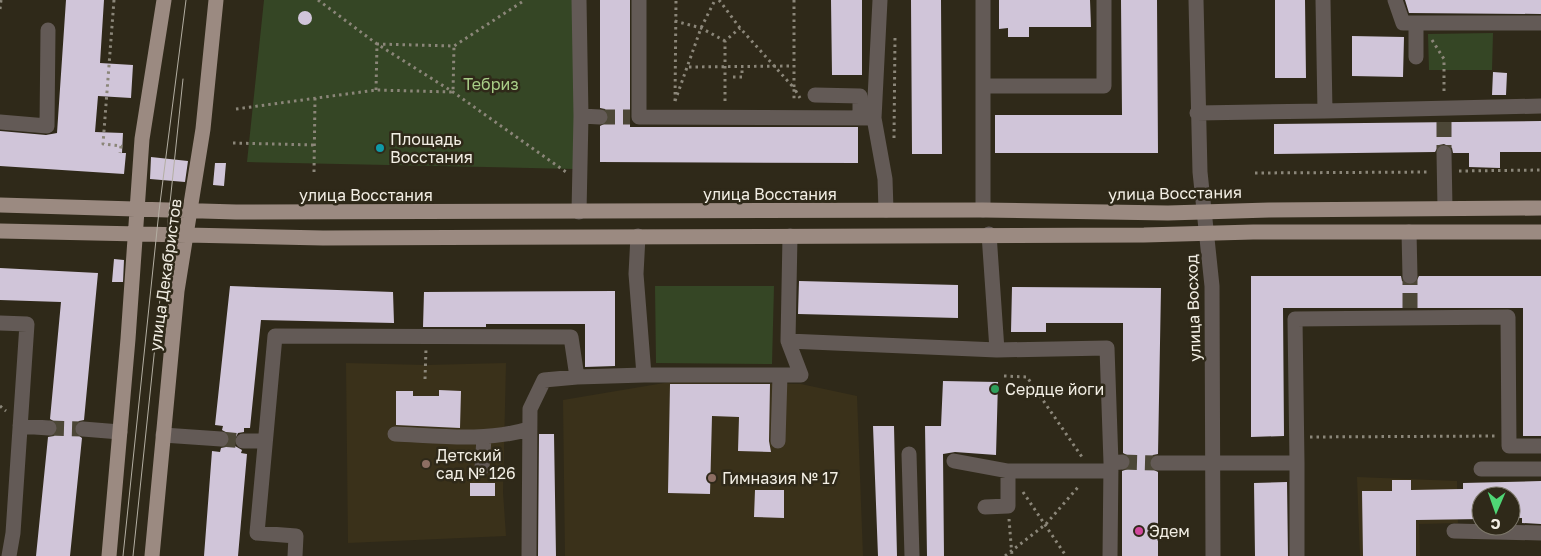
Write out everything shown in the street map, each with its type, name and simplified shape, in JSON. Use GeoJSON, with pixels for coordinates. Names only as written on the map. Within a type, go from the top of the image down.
{"type":"FeatureCollection","features":[{"type":"Feature","properties":{"kind":"main road","name":"улица Декабристов"},"geometry":{"type":"LineString","coordinates":[[109,556],[144,130],[164,0]]}},
{"type":"Feature","properties":{"kind":"main road","name":"улица Декабристов"},"geometry":{"type":"LineString","coordinates":[[152,556],[177,291],[204,120],[216,0]]}},
{"type":"Feature","properties":{"kind":"main road","name":"улица Восстания"},"geometry":{"type":"LineString","coordinates":[[0,205],[191,211],[579,212],[983,210],[1168,213],[1202,211],[1541,208]]}},
{"type":"Feature","properties":{"kind":"main road"},"geometry":{"type":"LineString","coordinates":[[0,231],[323,238],[1541,232]]}},
{"type":"Feature","properties":{"kind":"street"},"geometry":{"type":"LineString","coordinates":[[579,0],[581,116],[579,212]]}},
{"type":"Feature","properties":{"kind":"street"},"geometry":{"type":"LineString","coordinates":[[640,0],[634,117],[867,118]]}},
{"type":"Feature","properties":{"kind":"street"},"geometry":{"type":"LineString","coordinates":[[867,118],[880,0]]}},
{"type":"Feature","properties":{"kind":"street"},"geometry":{"type":"LineString","coordinates":[[983,0],[983,210]]}},
{"type":"Feature","properties":{"kind":"street"},"geometry":{"type":"LineString","coordinates":[[983,86],[1104,86],[1104,0]]}},
{"type":"Feature","properties":{"kind":"street","name":"улица Восход"},"geometry":{"type":"LineString","coordinates":[[1196,0],[1197,114],[1202,211],[1212,286],[1213,556]]}},
{"type":"Feature","properties":{"kind":"street"},"geometry":{"type":"LineString","coordinates":[[1322,0],[1325,111]]}},
{"type":"Feature","properties":{"kind":"street"},"geometry":{"type":"LineString","coordinates":[[1395,0],[1403,23],[1541,23]]}},
{"type":"Feature","properties":{"kind":"street"},"geometry":{"type":"LineString","coordinates":[[1416,24],[1416,57]]}},
{"type":"Feature","properties":{"kind":"street"},"geometry":{"type":"LineString","coordinates":[[0,122],[47,126],[48,30]]}},
{"type":"Feature","properties":{"kind":"street"},"geometry":{"type":"LineString","coordinates":[[809,98],[860,96],[886,179],[886,210]]}},
{"type":"Feature","properties":{"kind":"street"},"geometry":{"type":"LineString","coordinates":[[1197,114],[1325,111],[1444,115],[1541,106]]}},
{"type":"Feature","properties":{"kind":"street"},"geometry":{"type":"LineString","coordinates":[[581,116],[600,117]]}},
{"type":"Feature","properties":{"kind":"street"},"geometry":{"type":"LineString","coordinates":[[1444,153],[1446,172],[1445,208]]}},
{"type":"Feature","properties":{"kind":"street"},"geometry":{"type":"LineString","coordinates":[[1409,232],[1410,276]]}},
{"type":"Feature","properties":{"kind":"street"},"geometry":{"type":"LineString","coordinates":[[989,234],[998,350]]}},
{"type":"Feature","properties":{"kind":"street"},"geometry":{"type":"LineString","coordinates":[[638,236],[636,274],[644,375]]}},
{"type":"Feature","properties":{"kind":"street"},"geometry":{"type":"LineString","coordinates":[[529,556],[530,409],[544,380],[644,375],[801,375],[788,341],[790,236]]}},
{"type":"Feature","properties":{"kind":"street"},"geometry":{"type":"LineString","coordinates":[[1297,556],[1295,319],[1410,313],[1508,317],[1509,446],[1541,446]]}},
{"type":"Feature","properties":{"kind":"street"},"geometry":{"type":"LineString","coordinates":[[0,323],[27,324],[14,533],[9,556]]}},
{"type":"Feature","properties":{"kind":"street"},"geometry":{"type":"LineString","coordinates":[[295,556],[296,536],[257,533],[275,336],[571,337],[577,377]]}},
{"type":"Feature","properties":{"kind":"street"},"geometry":{"type":"LineString","coordinates":[[788,341],[998,350],[1107,348],[1115,465],[1110,556]]}},
{"type":"Feature","properties":{"kind":"street"},"geometry":{"type":"LineString","coordinates":[[778,441],[780,375]]}},
{"type":"Feature","properties":{"kind":"street"},"geometry":{"type":"LineString","coordinates":[[20,426],[49,428]]}},
{"type":"Feature","properties":{"kind":"street"},"geometry":{"type":"LineString","coordinates":[[83,429],[120,432]]}},
{"type":"Feature","properties":{"kind":"street"},"geometry":{"type":"LineString","coordinates":[[395,434],[484,438],[505,436],[529,429]]}},
{"type":"Feature","properties":{"kind":"street"},"geometry":{"type":"LineString","coordinates":[[163,435],[221,439]]}},
{"type":"Feature","properties":{"kind":"street"},"geometry":{"type":"LineString","coordinates":[[482,468],[484,438]]}},
{"type":"Feature","properties":{"kind":"street"},"geometry":{"type":"LineString","coordinates":[[243,441],[264,441]]}},
{"type":"Feature","properties":{"kind":"street"},"geometry":{"type":"LineString","coordinates":[[909,454],[912,556]]}},
{"type":"Feature","properties":{"kind":"street"},"geometry":{"type":"LineString","coordinates":[[954,461],[1008,471],[1092,471],[1115,465]]}},
{"type":"Feature","properties":{"kind":"street"},"geometry":{"type":"LineString","coordinates":[[1158,463],[1297,462]]}},
{"type":"Feature","properties":{"kind":"street"},"geometry":{"type":"LineString","coordinates":[[1481,470],[1541,469]]}},
{"type":"Feature","properties":{"kind":"street"},"geometry":{"type":"LineString","coordinates":[[985,507],[1008,506],[1008,471]]}},
{"type":"Feature","properties":{"kind":"street"},"geometry":{"type":"LineString","coordinates":[[1454,531],[1541,533]]}},
{"type":"Feature","properties":{"kind":"path"},"geometry":{"type":"LineString","coordinates":[[0,9],[1,0]]}},
{"type":"Feature","properties":{"kind":"path"},"geometry":{"type":"LineString","coordinates":[[114,0],[103,144],[120,146],[120,153]]}},
{"type":"Feature","properties":{"kind":"path"},"geometry":{"type":"LineString","coordinates":[[318,0],[377,44],[453,92],[570,175],[570,165]]}},
{"type":"Feature","properties":{"kind":"path"},"geometry":{"type":"LineString","coordinates":[[377,44],[454,46],[526,0]]}},
{"type":"Feature","properties":{"kind":"path"},"geometry":{"type":"LineString","coordinates":[[676,0],[676,101],[701,28],[714,0]]}},
{"type":"Feature","properties":{"kind":"path"},"geometry":{"type":"LineString","coordinates":[[719,0],[740,28],[794,88],[809,98]]}},
{"type":"Feature","properties":{"kind":"path"},"geometry":{"type":"LineString","coordinates":[[794,0],[794,101]]}},
{"type":"Feature","properties":{"kind":"path"},"geometry":{"type":"LineString","coordinates":[[675,21],[701,28],[725,41]]}},
{"type":"Feature","properties":{"kind":"path"},"geometry":{"type":"LineString","coordinates":[[1416,24],[1428,34],[1444,59],[1444,115]]}},
{"type":"Feature","properties":{"kind":"path"},"geometry":{"type":"LineString","coordinates":[[725,101],[725,41],[740,28]]}},
{"type":"Feature","properties":{"kind":"path"},"geometry":{"type":"LineString","coordinates":[[894,139],[895,30]]}},
{"type":"Feature","properties":{"kind":"path"},"geometry":{"type":"LineString","coordinates":[[376,90],[377,44]]}},
{"type":"Feature","properties":{"kind":"path"},"geometry":{"type":"LineString","coordinates":[[453,92],[454,46]]}},
{"type":"Feature","properties":{"kind":"path"},"geometry":{"type":"LineString","coordinates":[[689,67],[793,66]]}},
{"type":"Feature","properties":{"kind":"path"},"geometry":{"type":"LineString","coordinates":[[732,77],[742,77],[742,67]]}},
{"type":"Feature","properties":{"kind":"path"},"geometry":{"type":"LineString","coordinates":[[236,109],[376,90],[453,92]]}},
{"type":"Feature","properties":{"kind":"path"},"geometry":{"type":"LineString","coordinates":[[314,172],[315,98]]}},
{"type":"Feature","properties":{"kind":"path"},"geometry":{"type":"LineString","coordinates":[[233,143],[314,145]]}},
{"type":"Feature","properties":{"kind":"path"},"geometry":{"type":"LineString","coordinates":[[1255,173],[1541,170]]}},
{"type":"Feature","properties":{"kind":"path"},"geometry":{"type":"LineString","coordinates":[[425,337],[425,379]]}},
{"type":"Feature","properties":{"kind":"path"},"geometry":{"type":"LineString","coordinates":[[1004,376],[1027,377],[1092,471],[1046,524],[1005,556]]}},
{"type":"Feature","properties":{"kind":"path"},"geometry":{"type":"LineString","coordinates":[[1296,437],[1509,436]]}},
{"type":"Feature","properties":{"kind":"path"},"geometry":{"type":"LineString","coordinates":[[1008,471],[1046,524],[1066,556]]}},
{"type":"Feature","properties":{"kind":"path"},"geometry":{"type":"LineString","coordinates":[[1008,506],[1012,556]]}},
{"type":"Feature","properties":{"kind":"shaded area","name":"Детский сад № 126"},"geometry":{"type":"Polygon","coordinates":[[[346,363],[426,365],[506,363],[503,492],[506,536],[348,543],[346,363]]]}},
{"type":"Feature","properties":{"kind":"shaded area","name":"Гимназия № 17"},"geometry":{"type":"Polygon","coordinates":[[[670,382],[801,384],[857,396],[863,556],[565,556],[563,400],[670,382]]]}},
{"type":"Feature","properties":{"kind":"shaded area"},"geometry":{"type":"Polygon","coordinates":[[[1357,477],[1457,481],[1458,523],[1419,524],[1420,556],[1360,556],[1357,477]]]}},
{"type":"Feature","properties":{"kind":"green space","name":"Тебриз"},"geometry":{"type":"Polygon","coordinates":[[[264,0],[574,0],[575,169],[247,162],[264,0]]]}},
{"type":"Feature","properties":{"kind":"green space"},"geometry":{"type":"Polygon","coordinates":[[[1493,33],[1492,70],[1429,70],[1428,34],[1493,33]]]}},
{"type":"Feature","properties":{"kind":"green space"},"geometry":{"type":"Polygon","coordinates":[[[655,286],[774,286],[772,364],[656,363],[655,286]]]}},
{"type":"Feature","properties":{"kind":"building"},"geometry":{"type":"Polygon","coordinates":[[[66,0],[104,0],[100,63],[133,65],[131,98],[98,96],[95,132],[123,133],[122,153],[126,153],[124,174],[0,166],[0,131],[46,135],[57,133],[66,0]]]}},
{"type":"Feature","properties":{"kind":"building"},"geometry":{"type":"Polygon","coordinates":[[[600,0],[630,0],[630,127],[858,127],[858,163],[600,162],[600,126],[608,122],[609,117],[605,109],[600,108],[600,0]]]}},
{"type":"Feature","properties":{"kind":"building"},"geometry":{"type":"Polygon","coordinates":[[[831,0],[862,0],[862,75],[832,75],[831,0]]]}},
{"type":"Feature","properties":{"kind":"building"},"geometry":{"type":"Polygon","coordinates":[[[911,0],[941,0],[942,154],[912,154],[911,0]]]}},
{"type":"Feature","properties":{"kind":"building"},"geometry":{"type":"Polygon","coordinates":[[[999,0],[1090,0],[1091,27],[1029,27],[1029,37],[1008,37],[1008,28],[999,29],[999,0]]]}},
{"type":"Feature","properties":{"kind":"building"},"geometry":{"type":"Polygon","coordinates":[[[1121,0],[1157,0],[1158,153],[995,153],[995,115],[1122,115],[1121,0]]]}},
{"type":"Feature","properties":{"kind":"building"},"geometry":{"type":"Polygon","coordinates":[[[1275,0],[1305,0],[1306,78],[1275,78],[1275,0]]]}},
{"type":"Feature","properties":{"kind":"building"},"geometry":{"type":"Polygon","coordinates":[[[1405,0],[1541,0],[1541,14],[1409,13],[1405,0]]]}},
{"type":"Feature","properties":{"kind":"building"},"geometry":{"type":"Polygon","coordinates":[[[305,11],[310,13],[312,18],[310,23],[305,25],[300,23],[298,18],[300,13],[305,11]]]}},
{"type":"Feature","properties":{"kind":"building"},"geometry":{"type":"Polygon","coordinates":[[[1352,36],[1404,37],[1403,77],[1352,76],[1352,36]]]}},
{"type":"Feature","properties":{"kind":"building"},"geometry":{"type":"Polygon","coordinates":[[[1493,72],[1507,73],[1506,95],[1492,95],[1493,72]]]}},
{"type":"Feature","properties":{"kind":"building"},"geometry":{"type":"Polygon","coordinates":[[[1541,121],[1541,152],[1500,152],[1500,168],[1469,167],[1469,153],[1453,153],[1452,148],[1444,144],[1439,145],[1435,152],[1274,154],[1274,124],[1541,121]]]}},
{"type":"Feature","properties":{"kind":"building"},"geometry":{"type":"Polygon","coordinates":[[[151,157],[188,161],[185,182],[150,179],[151,157]]]}},
{"type":"Feature","properties":{"kind":"building"},"geometry":{"type":"Polygon","coordinates":[[[215,163],[226,163],[224,186],[213,185],[215,163]]]}},
{"type":"Feature","properties":{"kind":"building"},"geometry":{"type":"Polygon","coordinates":[[[114,259],[124,260],[123,282],[112,282],[114,259]]]}},
{"type":"Feature","properties":{"kind":"building"},"geometry":{"type":"Polygon","coordinates":[[[0,268],[98,273],[84,420],[79,421],[74,428],[75,433],[82,438],[70,556],[36,556],[48,437],[54,436],[58,429],[57,423],[50,419],[61,302],[0,300],[0,268]]]}},
{"type":"Feature","properties":{"kind":"building"},"geometry":{"type":"Polygon","coordinates":[[[1251,276],[1401,276],[1402,281],[1410,285],[1415,284],[1419,276],[1541,276],[1541,436],[1523,436],[1523,308],[1283,308],[1284,436],[1251,437],[1251,276]]]}},
{"type":"Feature","properties":{"kind":"building"},"geometry":{"type":"Polygon","coordinates":[[[799,281],[958,285],[958,318],[798,314],[799,281]]]}},
{"type":"Feature","properties":{"kind":"building"},"geometry":{"type":"Polygon","coordinates":[[[230,286],[393,292],[394,323],[261,320],[250,428],[244,428],[244,432],[238,433],[234,441],[235,446],[242,450],[241,453],[247,454],[238,556],[204,556],[212,451],[220,452],[221,448],[226,447],[230,440],[229,434],[222,430],[223,426],[215,425],[230,286]]]}},
{"type":"Feature","properties":{"kind":"building"},"geometry":{"type":"Polygon","coordinates":[[[1012,287],[1161,288],[1158,454],[1153,455],[1149,463],[1150,468],[1158,472],[1158,556],[1122,556],[1122,471],[1128,469],[1131,462],[1129,456],[1123,453],[1123,323],[1046,323],[1046,332],[1011,332],[1012,287]]]}},
{"type":"Feature","properties":{"kind":"building"},"geometry":{"type":"Polygon","coordinates":[[[615,291],[615,366],[585,367],[585,324],[486,324],[486,327],[423,327],[424,292],[615,291]]]}},
{"type":"Feature","properties":{"kind":"building"},"geometry":{"type":"Polygon","coordinates":[[[943,381],[998,382],[996,455],[955,452],[943,454],[944,556],[927,556],[925,426],[941,426],[943,381]]]}},
{"type":"Feature","properties":{"kind":"building"},"geometry":{"type":"Polygon","coordinates":[[[670,384],[770,384],[769,441],[771,452],[738,451],[739,417],[712,416],[710,494],[668,493],[670,384]]]}},
{"type":"Feature","properties":{"kind":"building"},"geometry":{"type":"Polygon","coordinates":[[[439,390],[461,391],[460,428],[396,425],[396,391],[413,391],[413,396],[439,396],[439,390]]]}},
{"type":"Feature","properties":{"kind":"building"},"geometry":{"type":"Polygon","coordinates":[[[873,426],[894,426],[897,556],[878,556],[873,426]]]}},
{"type":"Feature","properties":{"kind":"building"},"geometry":{"type":"Polygon","coordinates":[[[539,434],[554,434],[556,556],[538,556],[539,434]]]}},
{"type":"Feature","properties":{"kind":"building"},"geometry":{"type":"Polygon","coordinates":[[[1392,480],[1411,480],[1411,490],[1463,489],[1463,483],[1541,481],[1541,524],[1522,523],[1521,486],[1471,486],[1471,519],[1416,520],[1416,556],[1363,556],[1362,491],[1392,491],[1392,480]]]}},
{"type":"Feature","properties":{"kind":"building"},"geometry":{"type":"Polygon","coordinates":[[[1287,482],[1288,556],[1255,556],[1254,483],[1287,482]]]}},
{"type":"Feature","properties":{"kind":"building"},"geometry":{"type":"Polygon","coordinates":[[[470,483],[495,483],[495,496],[470,496],[470,483]]]}},
{"type":"Feature","properties":{"kind":"building"},"geometry":{"type":"Polygon","coordinates":[[[755,490],[784,490],[784,518],[754,517],[755,490]]]}},
{"type":"Feature","properties":{"kind":"tunnel"},"geometry":{"type":"LineString","coordinates":[[600,117],[630,117]]}},
{"type":"Feature","properties":{"kind":"tunnel"},"geometry":{"type":"LineString","coordinates":[[1444,122],[1444,153]]}},
{"type":"Feature","properties":{"kind":"tunnel"},"geometry":{"type":"LineString","coordinates":[[1410,276],[1410,308]]}},
{"type":"Feature","properties":{"kind":"tunnel"},"geometry":{"type":"LineString","coordinates":[[49,428],[83,429]]}},
{"type":"Feature","properties":{"kind":"tunnel"},"geometry":{"type":"LineString","coordinates":[[221,439],[243,441]]}},
{"type":"Feature","properties":{"kind":"tunnel"},"geometry":{"type":"LineString","coordinates":[[1122,462],[1158,463]]}},
{"type":"Feature","properties":{"kind":"tram line"},"geometry":{"type":"LineString","coordinates":[[123,556],[159,211],[186,0]]}},
{"type":"Feature","properties":{"kind":"tram line"},"geometry":{"type":"LineString","coordinates":[[133,556],[183,79]]}},
{"type":"Feature","properties":{"kind":"place","name":"Площадь Восстания"},"geometry":{"type":"Point","coordinates":[380,148]}},
{"type":"Feature","properties":{"kind":"place","name":"Сердце йоги"},"geometry":{"type":"Point","coordinates":[995,389]}},
{"type":"Feature","properties":{"kind":"place","name":"Детский сад № 126"},"geometry":{"type":"Point","coordinates":[426,464]}},
{"type":"Feature","properties":{"kind":"place","name":"Гимназия № 17"},"geometry":{"type":"Point","coordinates":[712,478]}},
{"type":"Feature","properties":{"kind":"place","name":"Эдем"},"geometry":{"type":"Point","coordinates":[1139,531]}}]}
